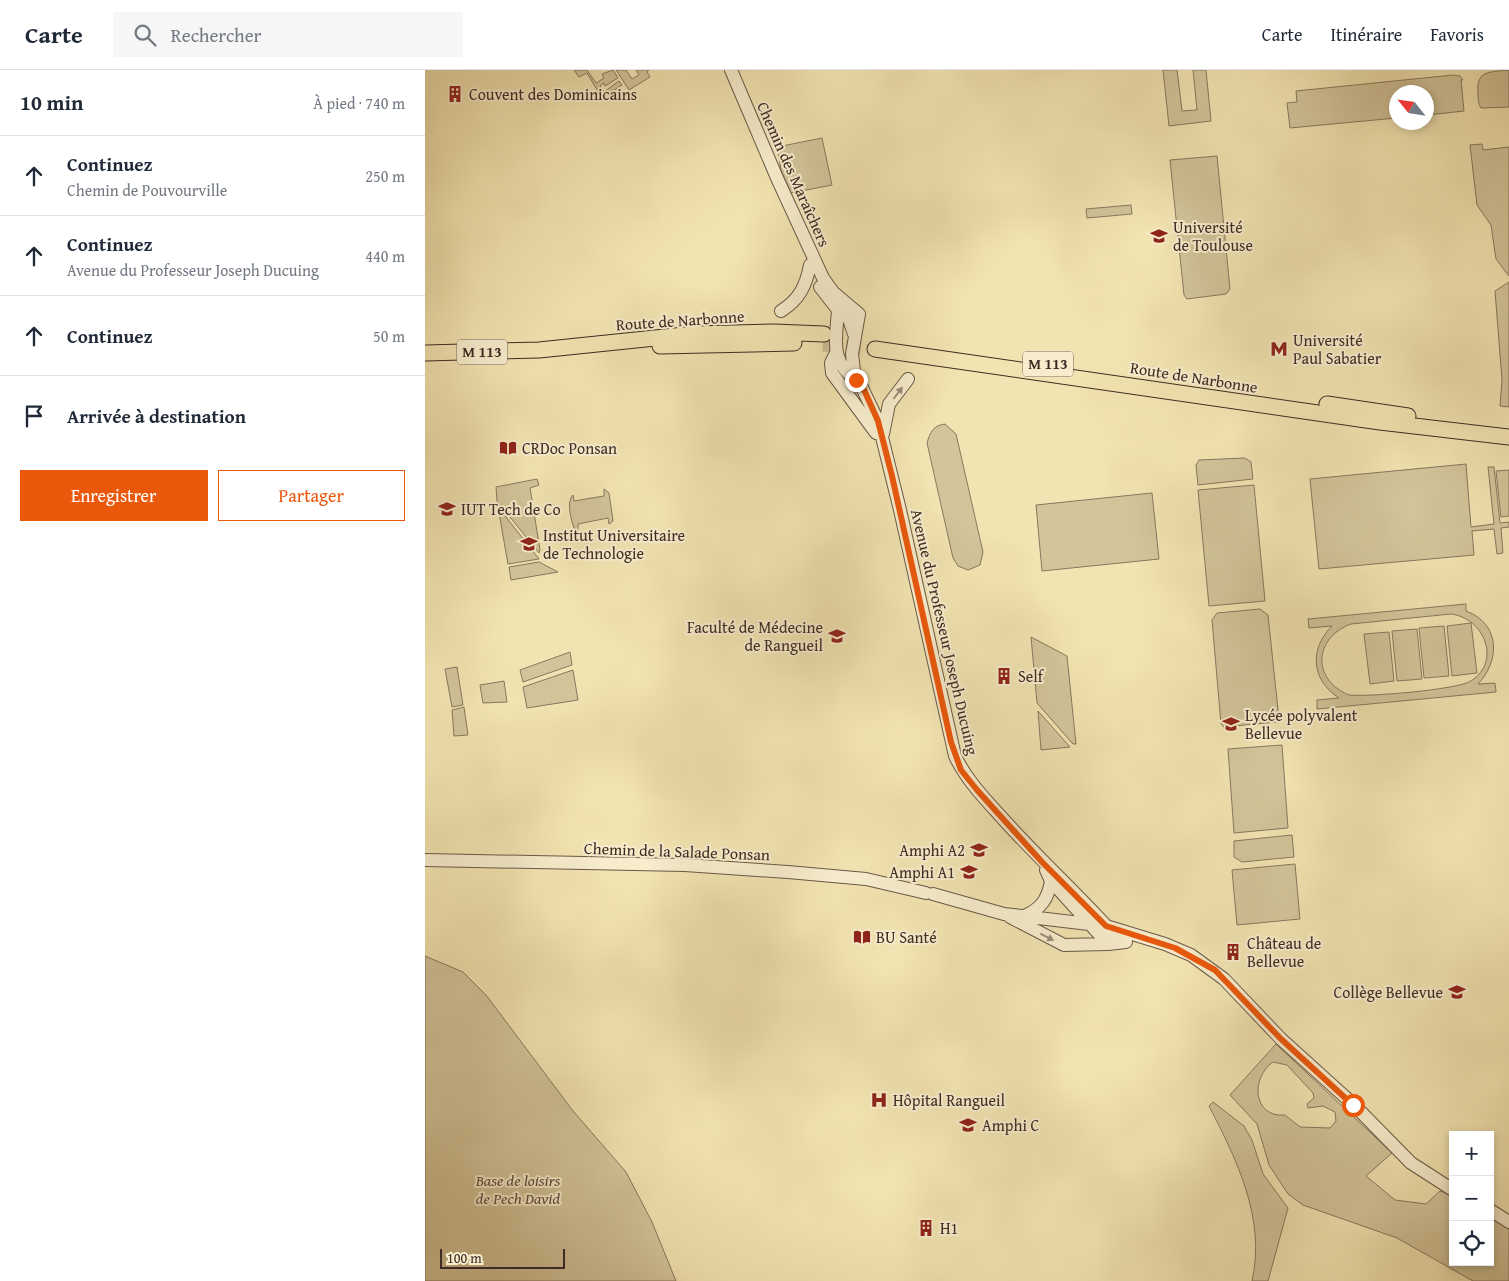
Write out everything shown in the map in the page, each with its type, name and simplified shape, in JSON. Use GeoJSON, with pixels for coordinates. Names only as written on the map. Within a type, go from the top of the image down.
{"type":"FeatureCollection","features":[{"type":"Feature","properties":{"kind":"main road","name":"Route de Narbonne"},"geometry":{"type":"LineString","coordinates":[[425,353],[539,350],[559,352],[823,339]]}},
{"type":"Feature","properties":{"kind":"main road","name":"Route de Narbonne"},"geometry":{"type":"LineString","coordinates":[[1509,428],[1431,420],[875,344],[1396,424],[1509,437]]}},
{"type":"Feature","properties":{"kind":"street","name":"Chemin des Maraîchers"},"geometry":{"type":"LineString","coordinates":[[724,70],[771,184],[825,296],[849,319],[854,334]]}},
{"type":"Feature","properties":{"kind":"street","name":"Chemin des Maraîchers"},"geometry":{"type":"LineString","coordinates":[[731,70],[777,178],[823,278],[831,290],[859,314],[854,334]]}},
{"type":"Feature","properties":{"kind":"street"},"geometry":{"type":"LineString","coordinates":[[781,311],[791,305],[800,294],[808,278],[810,265]]}},
{"type":"Feature","properties":{"kind":"street"},"geometry":{"type":"LineString","coordinates":[[838,310],[836,353],[831,368],[835,377],[863,412],[882,441]]}},
{"type":"Feature","properties":{"kind":"street","name":"Avenue du Professeur Joseph Ducuing"},"geometry":{"type":"LineString","coordinates":[[854,334],[852,354],[854,371],[878,421],[900,510],[955,756],[972,784],[1042,862],[1121,942]]}},
{"type":"Feature","properties":{"kind":"street"},"geometry":{"type":"LineString","coordinates":[[836,353],[843,371],[861,383]]}},
{"type":"Feature","properties":{"kind":"street"},"geometry":{"type":"LineString","coordinates":[[882,441],[889,404],[908,379]]}},
{"type":"Feature","properties":{"kind":"street","name":"Chemin de la Salade Ponsan"},"geometry":{"type":"LineString","coordinates":[[425,860],[685,865],[866,879],[1004,914],[1106,926],[1191,955],[1215,970],[1281,1039],[1335,1087],[1411,1163],[1422,1172],[1449,1188]]}},
{"type":"Feature","properties":{"kind":"street","name":"Avenue du Professeur Joseph Ducuing"},"geometry":{"type":"LineString","coordinates":[[1042,862],[1051,881],[1108,944]]}},
{"type":"Feature","properties":{"kind":"street"},"geometry":{"type":"LineString","coordinates":[[1024,916],[1032,913],[1045,902],[1051,881]]}},
{"type":"Feature","properties":{"kind":"street","name":"Chemin de la Salade Ponsan"},"geometry":{"type":"LineString","coordinates":[[1004,914],[1064,945],[1108,944],[1145,939]]}},
{"type":"Feature","properties":{"kind":"street"},"geometry":{"type":"LineString","coordinates":[[1494,1213],[1509,1222]]}},
{"type":"Feature","properties":{"kind":"green space"},"geometry":{"type":"Polygon","coordinates":[[[574,70],[587,70],[596,83],[604,78],[602,74],[613,70],[618,78],[605,86],[604,83],[600,86],[604,92],[619,81],[622,85],[602,98],[587,73],[579,77],[574,70]]]}},
{"type":"Feature","properties":{"kind":"green space"},"geometry":{"type":"Polygon","coordinates":[[[616,70],[626,70],[632,79],[639,75],[636,70],[649,70],[647,72],[650,77],[629,90],[616,70]]]}},
{"type":"Feature","properties":{"kind":"green space"},"geometry":{"type":"Polygon","coordinates":[[[1163,70],[1177,70],[1182,111],[1197,110],[1193,70],[1206,70],[1211,121],[1169,126],[1163,70]]]}},
{"type":"Feature","properties":{"kind":"green space"},"geometry":{"type":"Polygon","coordinates":[[[1509,70],[1509,107],[1481,108],[1478,96],[1479,80],[1482,76],[1491,72],[1509,70]]]}},
{"type":"Feature","properties":{"kind":"green space"},"geometry":{"type":"Polygon","coordinates":[[[1453,75],[1460,76],[1463,80],[1461,80],[1464,111],[1434,114],[1434,85],[1389,85],[1389,119],[1290,128],[1287,103],[1297,102],[1296,91],[1453,75]]]}},
{"type":"Feature","properties":{"kind":"green space"},"geometry":{"type":"Polygon","coordinates":[[[822,138],[832,185],[791,193],[781,170],[777,147],[822,138]]]}},
{"type":"Feature","properties":{"kind":"green space"},"geometry":{"type":"Polygon","coordinates":[[[1482,144],[1483,150],[1509,147],[1509,276],[1496,259],[1491,225],[1477,205],[1470,145],[1482,144]]]}},
{"type":"Feature","properties":{"kind":"green space"},"geometry":{"type":"Polygon","coordinates":[[[1217,156],[1230,289],[1226,294],[1187,299],[1184,295],[1170,160],[1217,156]]]}},
{"type":"Feature","properties":{"kind":"green space"},"geometry":{"type":"Polygon","coordinates":[[[1131,205],[1132,214],[1087,218],[1086,209],[1131,205]]]}},
{"type":"Feature","properties":{"kind":"green space"},"geometry":{"type":"Polygon","coordinates":[[[1509,282],[1509,407],[1500,406],[1502,380],[1495,291],[1509,282]]]}},
{"type":"Feature","properties":{"kind":"green space"},"geometry":{"type":"Polygon","coordinates":[[[945,424],[956,434],[983,552],[980,565],[968,570],[958,566],[953,558],[927,443],[933,430],[945,424]]]}},
{"type":"Feature","properties":{"kind":"green space"},"geometry":{"type":"Polygon","coordinates":[[[1245,458],[1251,462],[1253,479],[1198,485],[1196,465],[1199,460],[1245,458]]]}},
{"type":"Feature","properties":{"kind":"green space"},"geometry":{"type":"Polygon","coordinates":[[[1466,464],[1471,527],[1494,524],[1488,467],[1494,467],[1500,523],[1509,522],[1509,527],[1501,528],[1503,553],[1497,554],[1494,529],[1472,531],[1474,555],[1319,569],[1310,479],[1466,464]]]}},
{"type":"Feature","properties":{"kind":"green space"},"geometry":{"type":"Polygon","coordinates":[[[1509,470],[1509,516],[1501,517],[1496,471],[1509,470]]]}},
{"type":"Feature","properties":{"kind":"green space"},"geometry":{"type":"Polygon","coordinates":[[[537,479],[539,485],[530,488],[539,553],[497,501],[496,487],[537,479]]]}},
{"type":"Feature","properties":{"kind":"green space"},"geometry":{"type":"Polygon","coordinates":[[[1254,485],[1265,601],[1209,606],[1198,490],[1254,485]]]}},
{"type":"Feature","properties":{"kind":"green space"},"geometry":{"type":"Polygon","coordinates":[[[604,489],[609,493],[613,521],[609,524],[608,518],[578,524],[578,530],[574,528],[569,506],[573,495],[574,501],[604,496],[604,489]]]}},
{"type":"Feature","properties":{"kind":"green space"},"geometry":{"type":"Polygon","coordinates":[[[1152,493],[1159,559],[1042,571],[1036,505],[1152,493]]]}},
{"type":"Feature","properties":{"kind":"green space"},"geometry":{"type":"Polygon","coordinates":[[[498,507],[539,559],[508,564],[498,507]]]}},
{"type":"Feature","properties":{"kind":"green space"},"geometry":{"type":"Polygon","coordinates":[[[539,562],[558,572],[511,580],[509,567],[539,562]]]}},
{"type":"Feature","properties":{"kind":"green space"},"geometry":{"type":"Polygon","coordinates":[[[1466,604],[1466,611],[1486,625],[1491,634],[1493,644],[1490,665],[1478,684],[1495,683],[1496,692],[1317,709],[1317,700],[1339,698],[1323,682],[1316,664],[1319,644],[1332,626],[1309,628],[1308,619],[1466,604]],[[1451,614],[1351,624],[1339,630],[1324,648],[1323,669],[1328,679],[1337,688],[1349,695],[1392,694],[1431,690],[1471,681],[1480,673],[1486,663],[1487,652],[1480,632],[1463,617],[1451,614]]]}},
{"type":"Feature","properties":{"kind":"green space"},"geometry":{"type":"Polygon","coordinates":[[[1260,609],[1268,615],[1279,719],[1276,722],[1224,727],[1221,724],[1212,620],[1217,613],[1260,609]]]}},
{"type":"Feature","properties":{"kind":"green space"},"geometry":{"type":"Polygon","coordinates":[[[1471,623],[1477,673],[1452,676],[1447,626],[1471,623]]]}},
{"type":"Feature","properties":{"kind":"green space"},"geometry":{"type":"Polygon","coordinates":[[[1444,626],[1449,676],[1424,678],[1419,628],[1444,626]]]}},
{"type":"Feature","properties":{"kind":"green space"},"geometry":{"type":"Polygon","coordinates":[[[1417,629],[1422,679],[1397,681],[1392,631],[1417,629]]]}},
{"type":"Feature","properties":{"kind":"green space"},"geometry":{"type":"Polygon","coordinates":[[[1389,632],[1394,681],[1370,684],[1364,634],[1389,632]]]}},
{"type":"Feature","properties":{"kind":"green space"},"geometry":{"type":"Polygon","coordinates":[[[1031,637],[1067,656],[1076,744],[1073,744],[1037,703],[1031,637]]]}},
{"type":"Feature","properties":{"kind":"green space"},"geometry":{"type":"Polygon","coordinates":[[[570,652],[572,665],[523,682],[520,670],[570,652]]]}},
{"type":"Feature","properties":{"kind":"green space"},"geometry":{"type":"Polygon","coordinates":[[[457,667],[463,705],[452,707],[445,669],[457,667]]]}},
{"type":"Feature","properties":{"kind":"green space"},"geometry":{"type":"Polygon","coordinates":[[[573,670],[578,700],[527,708],[523,687],[573,670]]]}},
{"type":"Feature","properties":{"kind":"green space"},"geometry":{"type":"Polygon","coordinates":[[[504,681],[507,702],[483,703],[480,685],[504,681]]]}},
{"type":"Feature","properties":{"kind":"green space"},"geometry":{"type":"Polygon","coordinates":[[[464,707],[468,735],[454,736],[452,710],[464,707]]]}},
{"type":"Feature","properties":{"kind":"green space"},"geometry":{"type":"Polygon","coordinates":[[[1038,711],[1070,747],[1041,750],[1038,711]]]}},
{"type":"Feature","properties":{"kind":"green space"},"geometry":{"type":"Polygon","coordinates":[[[1282,745],[1288,828],[1234,833],[1228,749],[1282,745]]]}},
{"type":"Feature","properties":{"kind":"green space"},"geometry":{"type":"Polygon","coordinates":[[[1292,835],[1294,857],[1242,862],[1234,857],[1234,841],[1292,835]]]}},
{"type":"Feature","properties":{"kind":"green space"},"geometry":{"type":"Polygon","coordinates":[[[1295,864],[1300,919],[1237,925],[1232,870],[1295,864]]]}},
{"type":"Feature","properties":{"kind":"green space","name":"Base de loisirs de Pech David"},"geometry":{"type":"Polygon","coordinates":[[[425,956],[463,972],[486,995],[573,1111],[626,1172],[652,1222],[676,1281],[425,1281],[425,956]]]}},
{"type":"Feature","properties":{"kind":"green space"},"geometry":{"type":"Polygon","coordinates":[[[1276,1044],[1392,1153],[1366,1176],[1395,1200],[1426,1204],[1440,1191],[1449,1194],[1449,1266],[1494,1266],[1494,1220],[1509,1229],[1509,1281],[1473,1281],[1397,1238],[1303,1205],[1288,1194],[1269,1165],[1257,1124],[1230,1095],[1276,1044]],[[1273,1062],[1261,1077],[1258,1087],[1258,1096],[1266,1110],[1274,1114],[1285,1115],[1300,1127],[1330,1128],[1336,1121],[1335,1112],[1323,1106],[1308,1108],[1307,1104],[1314,1098],[1313,1093],[1287,1065],[1273,1062]]]}},
{"type":"Feature","properties":{"kind":"green space"},"geometry":{"type":"Polygon","coordinates":[[[1213,1102],[1244,1126],[1252,1140],[1263,1174],[1288,1208],[1268,1281],[1252,1281],[1255,1235],[1252,1213],[1239,1169],[1209,1106],[1213,1102]]]}},
{"type":"Feature","properties":{"kind":"tunnel"},"geometry":{"type":"LineString","coordinates":[[823,344],[875,349]]}},
{"type":"Feature","properties":{"kind":"place","name":"Couvent des Dominicains"},"geometry":{"type":"Point","coordinates":[455,94]}},
{"type":"Feature","properties":{"kind":"place","name":"Université de Toulouse"},"geometry":{"type":"Point","coordinates":[1159,236]}},
{"type":"Feature","properties":{"kind":"place","name":"Université Paul Sabatier"},"geometry":{"type":"Point","coordinates":[1279,349]}},
{"type":"Feature","properties":{"kind":"place","name":"CRDoc Ponsan"},"geometry":{"type":"Point","coordinates":[508,448]}},
{"type":"Feature","properties":{"kind":"place","name":"IUT Tech de Co"},"geometry":{"type":"Point","coordinates":[447,509]}},
{"type":"Feature","properties":{"kind":"place","name":"Institut Universitaire de Technologie"},"geometry":{"type":"Point","coordinates":[529,544]}},
{"type":"Feature","properties":{"kind":"place","name":"Faculté de Médecine de Rangueil"},"geometry":{"type":"Point","coordinates":[837,636]}},
{"type":"Feature","properties":{"kind":"place","name":"Self"},"geometry":{"type":"Point","coordinates":[1004,676]}},
{"type":"Feature","properties":{"kind":"place","name":"Lycée polyvalent Bellevue"},"geometry":{"type":"Point","coordinates":[1231,724]}},
{"type":"Feature","properties":{"kind":"place","name":"Amphi A2"},"geometry":{"type":"Point","coordinates":[979,850]}},
{"type":"Feature","properties":{"kind":"place","name":"Amphi A1"},"geometry":{"type":"Point","coordinates":[969,872]}},
{"type":"Feature","properties":{"kind":"place","name":"BU Santé"},"geometry":{"type":"Point","coordinates":[862,937]}},
{"type":"Feature","properties":{"kind":"place","name":"Château de Bellevue"},"geometry":{"type":"Point","coordinates":[1233,952]}},
{"type":"Feature","properties":{"kind":"place","name":"Collège Bellevue"},"geometry":{"type":"Point","coordinates":[1457,992]}},
{"type":"Feature","properties":{"kind":"place","name":"Hôpital Rangueil"},"geometry":{"type":"Point","coordinates":[879,1100]}},
{"type":"Feature","properties":{"kind":"place","name":"Amphi C"},"geometry":{"type":"Point","coordinates":[968,1125]}},
{"type":"Feature","properties":{"kind":"place","name":"H1"},"geometry":{"type":"Point","coordinates":[926,1228]}},
{"type":"Feature","properties":{"kind":"route"},"geometry":{"type":"LineString","coordinates":[[856,380],[861,383],[878,421],[900,510],[951,742],[961,770],[1042,862],[1106,926],[1175,948],[1191,955],[1215,970],[1281,1039],[1353,1105]]}}]}
